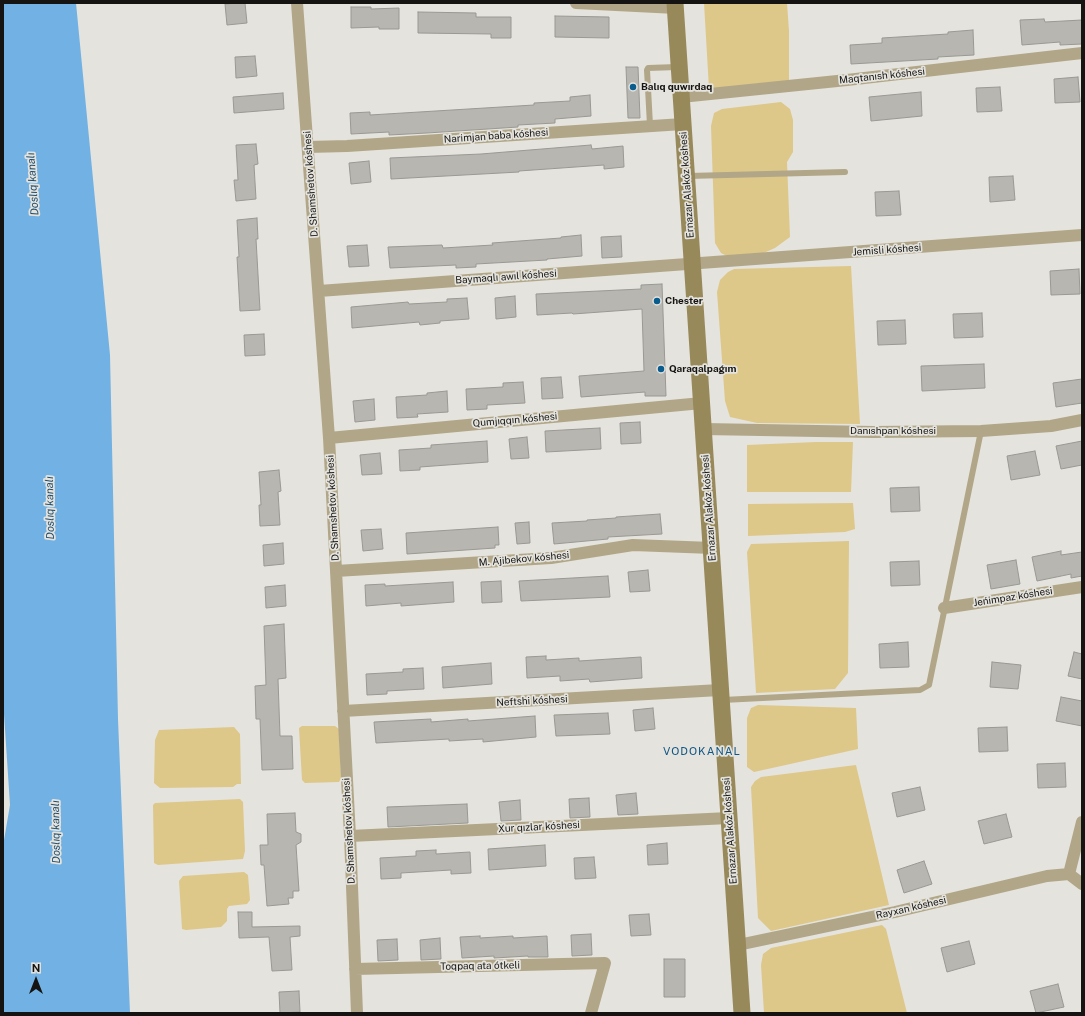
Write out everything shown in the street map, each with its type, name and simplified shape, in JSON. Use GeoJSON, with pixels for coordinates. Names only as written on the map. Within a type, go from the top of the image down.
{"type":"FeatureCollection","features":[{"type":"Feature","properties":{"kind":"main road","name":"Ernazar Alakóz kóshesi"},"geometry":{"type":"LineString","coordinates":[[675,6],[742,1013]]}},
{"type":"Feature","properties":{"kind":"street","name":"D. Shamshetov kóshesi"},"geometry":{"type":"LineString","coordinates":[[296,3],[319,290],[329,438],[350,836],[357,1013]]}},
{"type":"Feature","properties":{"kind":"street"},"geometry":{"type":"LineString","coordinates":[[576,3],[675,6]]}},
{"type":"Feature","properties":{"kind":"street","name":"Maqtanısh kóshesi"},"geometry":{"type":"LineString","coordinates":[[681,97],[1082,53]]}},
{"type":"Feature","properties":{"kind":"street","name":"Narimjan baba kóshesi"},"geometry":{"type":"LineString","coordinates":[[308,147],[347,146],[683,124]]}},
{"type":"Feature","properties":{"kind":"street","name":"Jemisli kóshesi"},"geometry":{"type":"LineString","coordinates":[[692,263],[1082,235]]}},
{"type":"Feature","properties":{"kind":"street","name":"Baymaqlı awıl kóshesi"},"geometry":{"type":"LineString","coordinates":[[319,290],[692,263]]}},
{"type":"Feature","properties":{"kind":"street","name":"Qumjıqqın kóshesi"},"geometry":{"type":"LineString","coordinates":[[329,438],[702,403]]}},
{"type":"Feature","properties":{"kind":"street","name":"Danıshpan kóshesi"},"geometry":{"type":"LineString","coordinates":[[704,429],[873,432],[982,431],[1051,426],[1082,420]]}},
{"type":"Feature","properties":{"kind":"street","name":"M. Ajibekov kóshesi"},"geometry":{"type":"LineString","coordinates":[[336,571],[551,558],[633,545],[712,548]]}},
{"type":"Feature","properties":{"kind":"street","name":"Jeńimpaz kóshesi"},"geometry":{"type":"LineString","coordinates":[[944,608],[1082,587]]}},
{"type":"Feature","properties":{"kind":"street","name":"Neftshi kóshesi"},"geometry":{"type":"LineString","coordinates":[[343,711],[721,695]]}},
{"type":"Feature","properties":{"kind":"street","name":"Xur qızlar kóshesi"},"geometry":{"type":"LineString","coordinates":[[350,836],[729,818]]}},
{"type":"Feature","properties":{"kind":"street"},"geometry":{"type":"LineString","coordinates":[[1082,822],[1069,874],[1082,884]]}},
{"type":"Feature","properties":{"kind":"street","name":"Rayxan kóshesi"},"geometry":{"type":"LineString","coordinates":[[738,945],[895,912],[1047,876],[1069,874]]}},
{"type":"Feature","properties":{"kind":"street","name":"Toqpaq ata ótkeli"},"geometry":{"type":"LineString","coordinates":[[355,970],[605,963],[591,1013]]}},
{"type":"Feature","properties":{"kind":"lane"},"geometry":{"type":"LineString","coordinates":[[650,125],[647,70],[648,68],[679,67]]}},
{"type":"Feature","properties":{"kind":"lane"},"geometry":{"type":"LineString","coordinates":[[686,176],[845,172]]}},
{"type":"Feature","properties":{"kind":"lane"},"geometry":{"type":"LineString","coordinates":[[721,695],[920,690],[928,685],[982,431]]}},
{"type":"Feature","properties":{"kind":"shaded area"},"geometry":{"type":"Polygon","coordinates":[[[704,3],[787,3],[789,31],[789,82],[709,89],[704,3]]]}},
{"type":"Feature","properties":{"kind":"shaded area"},"geometry":{"type":"Polygon","coordinates":[[[781,102],[790,109],[793,120],[793,152],[787,162],[790,237],[775,248],[759,255],[729,257],[721,253],[715,243],[711,126],[714,113],[722,109],[781,102]]]}},
{"type":"Feature","properties":{"kind":"shaded area"},"geometry":{"type":"Polygon","coordinates":[[[851,266],[860,424],[757,423],[730,417],[725,401],[717,292],[720,280],[728,272],[734,269],[851,266]]]}},
{"type":"Feature","properties":{"kind":"shaded area"},"geometry":{"type":"Polygon","coordinates":[[[853,442],[851,492],[747,492],[747,445],[853,442]]]}},
{"type":"Feature","properties":{"kind":"shaded area"},"geometry":{"type":"Polygon","coordinates":[[[853,503],[855,529],[845,532],[748,536],[748,504],[853,503]]]}},
{"type":"Feature","properties":{"kind":"shaded area"},"geometry":{"type":"Polygon","coordinates":[[[849,541],[848,673],[835,689],[756,693],[747,552],[751,544],[849,541]]]}},
{"type":"Feature","properties":{"kind":"shaded area"},"geometry":{"type":"Polygon","coordinates":[[[758,705],[856,708],[858,749],[754,772],[747,767],[747,718],[751,708],[758,705]]]}},
{"type":"Feature","properties":{"kind":"shaded area"},"geometry":{"type":"Polygon","coordinates":[[[302,726],[335,726],[339,729],[341,778],[339,782],[305,783],[302,780],[299,728],[302,726]]]}},
{"type":"Feature","properties":{"kind":"shaded area"},"geometry":{"type":"Polygon","coordinates":[[[234,727],[240,734],[241,784],[237,784],[233,787],[160,788],[154,783],[155,740],[159,730],[234,727]]]}},
{"type":"Feature","properties":{"kind":"shaded area"},"geometry":{"type":"Polygon","coordinates":[[[856,765],[889,905],[771,931],[758,918],[751,787],[755,781],[761,777],[856,765]]]}},
{"type":"Feature","properties":{"kind":"shaded area"},"geometry":{"type":"Polygon","coordinates":[[[240,799],[243,802],[245,851],[243,859],[158,865],[154,863],[153,805],[155,803],[240,799]]]}},
{"type":"Feature","properties":{"kind":"shaded area"},"geometry":{"type":"Polygon","coordinates":[[[244,872],[248,875],[250,900],[247,904],[229,906],[227,909],[227,921],[221,927],[186,930],[182,929],[179,881],[183,876],[244,872]]]}},
{"type":"Feature","properties":{"kind":"shaded area"},"geometry":{"type":"Polygon","coordinates":[[[882,925],[886,929],[907,1013],[764,1013],[761,965],[763,954],[771,948],[882,925]]]}},
{"type":"Feature","properties":{"kind":"water","name":"Doslıq kanalı"},"geometry":{"type":"Polygon","coordinates":[[[3,3],[76,3],[110,355],[118,719],[130,1013],[3,1013],[3,846],[10,805],[3,699],[3,3]]]}},
{"type":"Feature","properties":{"kind":"building"},"geometry":{"type":"Polygon","coordinates":[[[245,3],[247,23],[227,25],[225,4],[245,3]]]}},
{"type":"Feature","properties":{"kind":"building"},"geometry":{"type":"Polygon","coordinates":[[[351,7],[371,7],[371,9],[399,8],[399,29],[379,29],[379,27],[351,28],[351,7]]]}},
{"type":"Feature","properties":{"kind":"building"},"geometry":{"type":"Polygon","coordinates":[[[418,12],[476,13],[476,17],[511,17],[511,38],[491,38],[491,34],[418,33],[418,12]]]}},
{"type":"Feature","properties":{"kind":"building"},"geometry":{"type":"Polygon","coordinates":[[[555,16],[609,17],[609,38],[555,37],[555,16]]]}},
{"type":"Feature","properties":{"kind":"building"},"geometry":{"type":"Polygon","coordinates":[[[1044,19],[1045,22],[1082,20],[1082,44],[1060,45],[1060,42],[1022,45],[1020,20],[1044,19]]]}},
{"type":"Feature","properties":{"kind":"building"},"geometry":{"type":"Polygon","coordinates":[[[973,30],[974,55],[938,57],[938,59],[851,64],[850,45],[882,43],[882,38],[948,34],[948,32],[973,30]]]}},
{"type":"Feature","properties":{"kind":"building"},"geometry":{"type":"Polygon","coordinates":[[[255,56],[257,76],[236,78],[235,57],[255,56]]]}},
{"type":"Feature","properties":{"kind":"building"},"geometry":{"type":"Polygon","coordinates":[[[626,67],[638,67],[640,118],[628,118],[626,67]]]}},
{"type":"Feature","properties":{"kind":"building"},"geometry":{"type":"Polygon","coordinates":[[[1078,77],[1080,102],[1055,103],[1054,79],[1078,77]]]}},
{"type":"Feature","properties":{"kind":"building"},"geometry":{"type":"Polygon","coordinates":[[[1000,87],[1002,111],[977,112],[976,88],[1000,87]]]}},
{"type":"Feature","properties":{"kind":"building"},"geometry":{"type":"Polygon","coordinates":[[[921,92],[922,116],[871,121],[869,97],[921,92]]]}},
{"type":"Feature","properties":{"kind":"building"},"geometry":{"type":"Polygon","coordinates":[[[283,93],[284,109],[234,113],[233,97],[283,93]]]}},
{"type":"Feature","properties":{"kind":"building"},"geometry":{"type":"Polygon","coordinates":[[[590,95],[591,116],[555,119],[555,123],[427,133],[389,135],[389,132],[351,134],[350,113],[370,112],[370,115],[534,105],[534,103],[570,101],[570,97],[590,95]]]}},
{"type":"Feature","properties":{"kind":"building"},"geometry":{"type":"Polygon","coordinates":[[[256,144],[258,164],[254,165],[256,199],[236,201],[234,180],[238,180],[236,145],[256,144]]]}},
{"type":"Feature","properties":{"kind":"building"},"geometry":{"type":"Polygon","coordinates":[[[591,145],[592,149],[623,146],[624,167],[604,169],[604,165],[519,172],[391,179],[390,158],[481,154],[591,145]]]}},
{"type":"Feature","properties":{"kind":"building"},"geometry":{"type":"Polygon","coordinates":[[[369,161],[371,182],[351,184],[349,163],[369,161]]]}},
{"type":"Feature","properties":{"kind":"building"},"geometry":{"type":"Polygon","coordinates":[[[1013,176],[1015,200],[990,202],[989,177],[1013,176]]]}},
{"type":"Feature","properties":{"kind":"building"},"geometry":{"type":"Polygon","coordinates":[[[899,191],[901,215],[876,216],[875,192],[899,191]]]}},
{"type":"Feature","properties":{"kind":"building"},"geometry":{"type":"Polygon","coordinates":[[[257,218],[258,239],[256,239],[260,310],[240,311],[237,257],[239,257],[237,220],[257,218]]]}},
{"type":"Feature","properties":{"kind":"building"},"geometry":{"type":"Polygon","coordinates":[[[581,235],[582,256],[547,260],[476,264],[476,267],[456,268],[456,265],[390,268],[388,247],[442,245],[443,248],[493,245],[492,243],[581,235]]]}},
{"type":"Feature","properties":{"kind":"building"},"geometry":{"type":"Polygon","coordinates":[[[621,236],[622,257],[602,258],[601,237],[621,236]]]}},
{"type":"Feature","properties":{"kind":"building"},"geometry":{"type":"Polygon","coordinates":[[[367,245],[369,266],[349,267],[347,246],[367,245]]]}},
{"type":"Feature","properties":{"kind":"building"},"geometry":{"type":"Polygon","coordinates":[[[1079,269],[1080,294],[1051,295],[1050,271],[1079,269]]]}},
{"type":"Feature","properties":{"kind":"building"},"geometry":{"type":"Polygon","coordinates":[[[662,284],[666,396],[645,396],[645,392],[581,397],[579,376],[644,371],[642,309],[537,315],[536,294],[641,289],[641,285],[662,284]]]}},
{"type":"Feature","properties":{"kind":"building"},"geometry":{"type":"Polygon","coordinates":[[[515,296],[516,317],[496,319],[495,298],[515,296]]]}},
{"type":"Feature","properties":{"kind":"building"},"geometry":{"type":"Polygon","coordinates":[[[467,298],[469,319],[440,321],[440,323],[420,325],[419,322],[352,328],[351,307],[408,302],[409,304],[447,302],[447,299],[467,298]]]}},
{"type":"Feature","properties":{"kind":"building"},"geometry":{"type":"Polygon","coordinates":[[[982,313],[983,337],[954,338],[953,314],[982,313]]]}},
{"type":"Feature","properties":{"kind":"building"},"geometry":{"type":"Polygon","coordinates":[[[905,320],[906,344],[878,345],[877,321],[905,320]]]}},
{"type":"Feature","properties":{"kind":"building"},"geometry":{"type":"Polygon","coordinates":[[[264,334],[265,355],[245,356],[244,335],[264,334]]]}},
{"type":"Feature","properties":{"kind":"building"},"geometry":{"type":"Polygon","coordinates":[[[984,364],[985,388],[922,391],[921,366],[984,364]]]}},
{"type":"Feature","properties":{"kind":"building"},"geometry":{"type":"Polygon","coordinates":[[[561,377],[563,398],[542,399],[541,378],[561,377]]]}},
{"type":"Feature","properties":{"kind":"building"},"geometry":{"type":"Polygon","coordinates":[[[1082,379],[1082,403],[1056,407],[1053,383],[1082,379]]]}},
{"type":"Feature","properties":{"kind":"building"},"geometry":{"type":"Polygon","coordinates":[[[523,382],[525,403],[487,405],[487,409],[467,410],[466,389],[503,387],[503,383],[523,382]]]}},
{"type":"Feature","properties":{"kind":"building"},"geometry":{"type":"Polygon","coordinates":[[[447,391],[448,412],[417,414],[418,417],[397,418],[396,397],[427,395],[427,393],[447,391]]]}},
{"type":"Feature","properties":{"kind":"building"},"geometry":{"type":"Polygon","coordinates":[[[374,399],[375,420],[355,422],[353,401],[374,399]]]}},
{"type":"Feature","properties":{"kind":"building"},"geometry":{"type":"Polygon","coordinates":[[[640,422],[641,443],[621,444],[620,423],[640,422]]]}},
{"type":"Feature","properties":{"kind":"building"},"geometry":{"type":"Polygon","coordinates":[[[600,428],[601,449],[546,452],[545,431],[600,428]]]}},
{"type":"Feature","properties":{"kind":"building"},"geometry":{"type":"Polygon","coordinates":[[[527,437],[529,458],[511,459],[509,439],[527,437]]]}},
{"type":"Feature","properties":{"kind":"building"},"geometry":{"type":"Polygon","coordinates":[[[487,441],[488,462],[420,467],[420,470],[400,471],[399,450],[431,448],[431,445],[487,441]]]}},
{"type":"Feature","properties":{"kind":"building"},"geometry":{"type":"Polygon","coordinates":[[[1082,441],[1082,465],[1061,469],[1056,446],[1082,441]]]}},
{"type":"Feature","properties":{"kind":"building"},"geometry":{"type":"Polygon","coordinates":[[[1035,451],[1040,475],[1011,480],[1007,456],[1035,451]]]}},
{"type":"Feature","properties":{"kind":"building"},"geometry":{"type":"Polygon","coordinates":[[[380,453],[382,474],[362,475],[360,455],[380,453]]]}},
{"type":"Feature","properties":{"kind":"building"},"geometry":{"type":"Polygon","coordinates":[[[279,470],[281,491],[278,492],[280,525],[260,526],[259,505],[261,505],[259,472],[279,470]]]}},
{"type":"Feature","properties":{"kind":"building"},"geometry":{"type":"Polygon","coordinates":[[[919,487],[920,511],[891,512],[890,488],[919,487]]]}},
{"type":"Feature","properties":{"kind":"building"},"geometry":{"type":"Polygon","coordinates":[[[660,514],[662,534],[608,537],[608,539],[554,544],[552,523],[660,514]]]}},
{"type":"Feature","properties":{"kind":"building"},"geometry":{"type":"Polygon","coordinates":[[[529,522],[530,543],[517,544],[515,523],[529,522]]]}},
{"type":"Feature","properties":{"kind":"building"},"geometry":{"type":"Polygon","coordinates":[[[498,527],[499,545],[495,545],[495,548],[407,554],[406,533],[498,527]]]}},
{"type":"Feature","properties":{"kind":"building"},"geometry":{"type":"Polygon","coordinates":[[[381,529],[383,549],[363,551],[361,530],[381,529]]]}},
{"type":"Feature","properties":{"kind":"building"},"geometry":{"type":"Polygon","coordinates":[[[283,543],[284,564],[264,566],[263,545],[283,543]]]}},
{"type":"Feature","properties":{"kind":"building"},"geometry":{"type":"Polygon","coordinates":[[[1061,551],[1061,555],[1082,552],[1082,576],[1071,578],[1071,574],[1037,581],[1032,557],[1061,551]]]}},
{"type":"Feature","properties":{"kind":"building"},"geometry":{"type":"Polygon","coordinates":[[[1016,560],[1020,584],[991,589],[987,565],[1016,560]]]}},
{"type":"Feature","properties":{"kind":"building"},"geometry":{"type":"Polygon","coordinates":[[[919,561],[920,585],[891,586],[890,562],[919,561]]]}},
{"type":"Feature","properties":{"kind":"building"},"geometry":{"type":"Polygon","coordinates":[[[648,570],[650,591],[630,592],[628,572],[648,570]]]}},
{"type":"Feature","properties":{"kind":"building"},"geometry":{"type":"Polygon","coordinates":[[[608,576],[610,597],[521,601],[519,581],[608,576]]]}},
{"type":"Feature","properties":{"kind":"building"},"geometry":{"type":"Polygon","coordinates":[[[501,581],[502,602],[482,603],[481,582],[501,581]]]}},
{"type":"Feature","properties":{"kind":"building"},"geometry":{"type":"Polygon","coordinates":[[[453,582],[454,602],[401,606],[401,603],[366,606],[365,585],[385,584],[385,586],[453,582]]]}},
{"type":"Feature","properties":{"kind":"building"},"geometry":{"type":"Polygon","coordinates":[[[285,585],[286,606],[266,608],[265,587],[285,585]]]}},
{"type":"Feature","properties":{"kind":"building"},"geometry":{"type":"Polygon","coordinates":[[[284,624],[286,678],[278,679],[280,736],[292,736],[293,769],[262,770],[260,719],[256,719],[255,686],[266,685],[264,626],[284,624]]]}},
{"type":"Feature","properties":{"kind":"building"},"geometry":{"type":"Polygon","coordinates":[[[908,642],[909,667],[880,668],[879,644],[908,642]]]}},
{"type":"Feature","properties":{"kind":"building"},"geometry":{"type":"Polygon","coordinates":[[[1074,652],[1082,654],[1082,679],[1068,676],[1074,652]]]}},
{"type":"Feature","properties":{"kind":"building"},"geometry":{"type":"Polygon","coordinates":[[[546,656],[546,660],[579,658],[579,661],[641,657],[642,678],[590,682],[589,679],[560,681],[560,676],[527,678],[526,657],[546,656]]]}},
{"type":"Feature","properties":{"kind":"building"},"geometry":{"type":"Polygon","coordinates":[[[992,662],[1021,665],[1018,689],[990,687],[992,662]]]}},
{"type":"Feature","properties":{"kind":"building"},"geometry":{"type":"Polygon","coordinates":[[[491,663],[492,684],[443,688],[442,667],[491,663]]]}},
{"type":"Feature","properties":{"kind":"building"},"geometry":{"type":"Polygon","coordinates":[[[423,668],[424,689],[387,691],[387,694],[367,695],[366,674],[403,672],[403,669],[423,668]]]}},
{"type":"Feature","properties":{"kind":"building"},"geometry":{"type":"Polygon","coordinates":[[[1061,697],[1082,701],[1082,726],[1056,721],[1061,697]]]}},
{"type":"Feature","properties":{"kind":"building"},"geometry":{"type":"Polygon","coordinates":[[[653,708],[655,729],[635,731],[633,710],[653,708]]]}},
{"type":"Feature","properties":{"kind":"building"},"geometry":{"type":"Polygon","coordinates":[[[608,713],[610,734],[556,736],[554,715],[608,713]]]}},
{"type":"Feature","properties":{"kind":"building"},"geometry":{"type":"Polygon","coordinates":[[[535,716],[536,737],[483,742],[483,739],[449,741],[449,739],[376,743],[374,722],[431,719],[431,722],[468,719],[468,721],[535,716]]]}},
{"type":"Feature","properties":{"kind":"building"},"geometry":{"type":"Polygon","coordinates":[[[1007,727],[1008,751],[979,752],[978,728],[1007,727]]]}},
{"type":"Feature","properties":{"kind":"building"},"geometry":{"type":"Polygon","coordinates":[[[1065,763],[1066,787],[1038,788],[1037,764],[1065,763]]]}},
{"type":"Feature","properties":{"kind":"building"},"geometry":{"type":"Polygon","coordinates":[[[920,787],[925,810],[897,817],[892,793],[920,787]]]}},
{"type":"Feature","properties":{"kind":"building"},"geometry":{"type":"Polygon","coordinates":[[[636,793],[638,814],[618,815],[616,795],[636,793]]]}},
{"type":"Feature","properties":{"kind":"building"},"geometry":{"type":"Polygon","coordinates":[[[589,798],[590,817],[570,818],[569,799],[589,798]]]}},
{"type":"Feature","properties":{"kind":"building"},"geometry":{"type":"Polygon","coordinates":[[[520,800],[521,820],[501,821],[499,802],[520,800]]]}},
{"type":"Feature","properties":{"kind":"building"},"geometry":{"type":"Polygon","coordinates":[[[467,804],[468,823],[388,827],[387,807],[467,804]]]}},
{"type":"Feature","properties":{"kind":"building"},"geometry":{"type":"Polygon","coordinates":[[[295,813],[296,832],[301,834],[301,842],[296,845],[299,891],[293,891],[293,898],[288,898],[289,904],[267,906],[264,865],[261,865],[260,845],[268,845],[267,814],[295,813]]]}},
{"type":"Feature","properties":{"kind":"building"},"geometry":{"type":"Polygon","coordinates":[[[1006,814],[1012,837],[984,844],[978,821],[1006,814]]]}},
{"type":"Feature","properties":{"kind":"building"},"geometry":{"type":"Polygon","coordinates":[[[667,843],[668,864],[648,865],[647,845],[667,843]]]}},
{"type":"Feature","properties":{"kind":"building"},"geometry":{"type":"Polygon","coordinates":[[[545,845],[546,866],[489,870],[488,849],[545,845]]]}},
{"type":"Feature","properties":{"kind":"building"},"geometry":{"type":"Polygon","coordinates":[[[436,850],[436,854],[470,852],[471,873],[451,874],[451,870],[401,873],[401,878],[381,879],[380,858],[416,856],[416,851],[436,850]]]}},
{"type":"Feature","properties":{"kind":"building"},"geometry":{"type":"Polygon","coordinates":[[[594,857],[596,878],[575,879],[574,858],[594,857]]]}},
{"type":"Feature","properties":{"kind":"building"},"geometry":{"type":"Polygon","coordinates":[[[924,861],[932,884],[904,893],[897,870],[924,861]]]}},
{"type":"Feature","properties":{"kind":"building"},"geometry":{"type":"Polygon","coordinates":[[[238,912],[252,912],[252,927],[300,926],[300,936],[290,937],[292,970],[272,971],[269,937],[239,938],[238,912]]]}},
{"type":"Feature","properties":{"kind":"building"},"geometry":{"type":"Polygon","coordinates":[[[649,914],[651,935],[631,936],[629,915],[649,914]]]}},
{"type":"Feature","properties":{"kind":"building"},"geometry":{"type":"Polygon","coordinates":[[[591,934],[592,955],[572,956],[571,935],[591,934]]]}},
{"type":"Feature","properties":{"kind":"building"},"geometry":{"type":"Polygon","coordinates":[[[480,936],[480,938],[513,936],[513,938],[547,936],[548,957],[528,956],[494,958],[494,956],[462,958],[460,937],[480,936]]]}},
{"type":"Feature","properties":{"kind":"building"},"geometry":{"type":"Polygon","coordinates":[[[440,938],[441,959],[421,960],[420,940],[440,938]]]}},
{"type":"Feature","properties":{"kind":"building"},"geometry":{"type":"Polygon","coordinates":[[[397,939],[398,960],[378,961],[377,940],[397,939]]]}},
{"type":"Feature","properties":{"kind":"building"},"geometry":{"type":"Polygon","coordinates":[[[969,941],[975,964],[947,972],[941,948],[969,941]]]}},
{"type":"Feature","properties":{"kind":"building"},"geometry":{"type":"Polygon","coordinates":[[[664,959],[685,959],[685,997],[664,997],[664,959]]]}},
{"type":"Feature","properties":{"kind":"building"},"geometry":{"type":"Polygon","coordinates":[[[1058,984],[1064,1007],[1036,1013],[1030,991],[1058,984]]]}},
{"type":"Feature","properties":{"kind":"building"},"geometry":{"type":"Polygon","coordinates":[[[299,991],[300,1012],[280,1013],[279,992],[299,991]]]}},
{"type":"Feature","properties":{"kind":"place","name":"Balıq quwırdaq"},"geometry":{"type":"Point","coordinates":[633,87]}},
{"type":"Feature","properties":{"kind":"place","name":"Chester"},"geometry":{"type":"Point","coordinates":[657,301]}},
{"type":"Feature","properties":{"kind":"place","name":"Qaraqalpaǵım"},"geometry":{"type":"Point","coordinates":[661,369]}},
{"type":"Feature","properties":{"kind":"district","name":"VODOKANAL"},"geometry":{"type":"Point","coordinates":[702,752]}}]}
